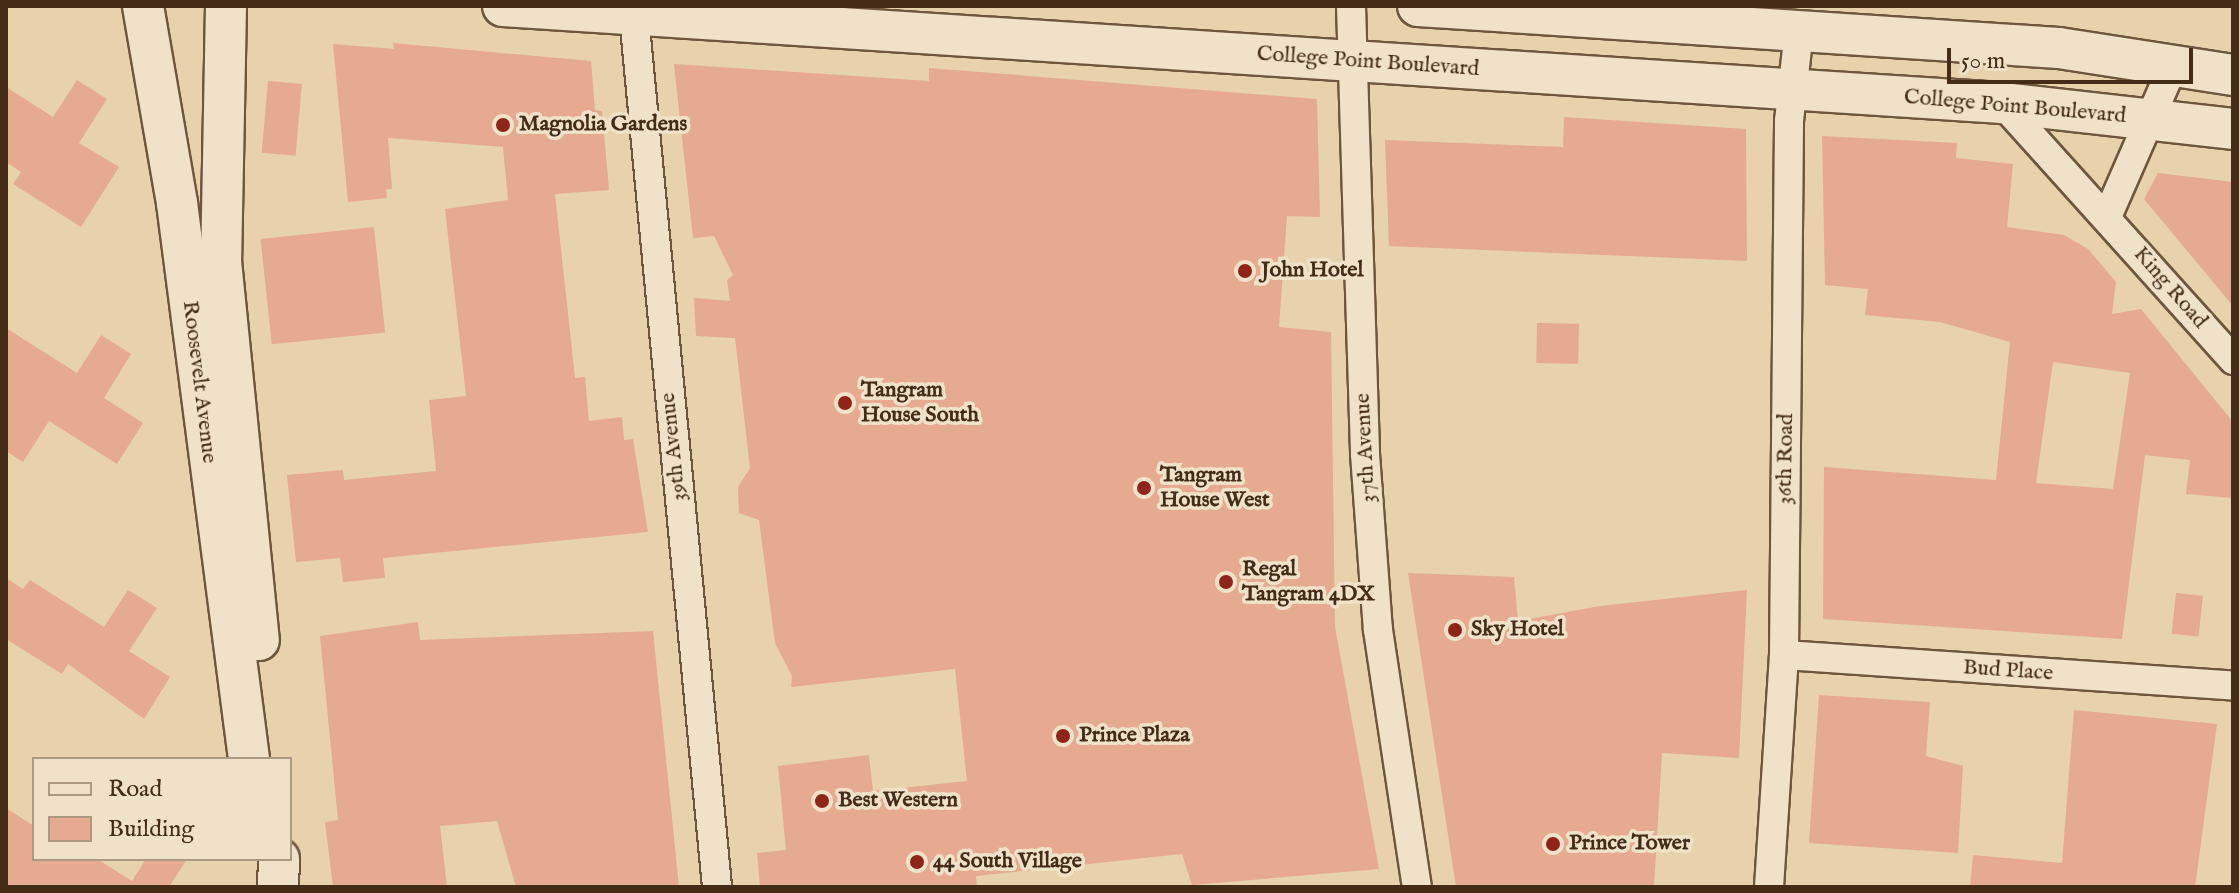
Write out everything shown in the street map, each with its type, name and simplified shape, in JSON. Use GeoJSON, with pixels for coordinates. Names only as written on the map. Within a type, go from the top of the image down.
{"type":"FeatureCollection","features":[{"type":"Feature","properties":{"kind":"main road","name":"Roosevelt Avenue"},"geometry":{"type":"LineString","coordinates":[[143,6],[177,203],[249,757]]}},
{"type":"Feature","properties":{"kind":"main road","name":"Roosevelt Avenue"},"geometry":{"type":"LineString","coordinates":[[226,6],[221,261],[270,757]]}},
{"type":"Feature","properties":{"kind":"main road","name":"College Point Boulevard"},"geometry":{"type":"LineString","coordinates":[[503,6],[634,10],[2002,103],[2233,129]]}},
{"type":"Feature","properties":{"kind":"main road"},"geometry":{"type":"LineString","coordinates":[[1418,6],[2059,48],[2233,75]]}},
{"type":"Feature","properties":{"kind":"street","name":"37th Avenue"},"geometry":{"type":"LineString","coordinates":[[1351,6],[1350,61],[1365,454],[1378,630],[1417,887]]}},
{"type":"Feature","properties":{"kind":"street","name":"39th Avenue"},"geometry":{"type":"LineString","coordinates":[[634,10],[717,887]]}},
{"type":"Feature","properties":{"kind":"street","name":"36th Road"},"geometry":{"type":"LineString","coordinates":[[1769,887],[1784,655],[1793,90],[1799,31]]}},
{"type":"Feature","properties":{"kind":"street"},"geometry":{"type":"LineString","coordinates":[[2107,217],[2173,66]]}},
{"type":"Feature","properties":{"kind":"street","name":"King Road"},"geometry":{"type":"LineString","coordinates":[[2002,103],[2233,360]]}},
{"type":"Feature","properties":{"kind":"street","name":"Bud Place"},"geometry":{"type":"LineString","coordinates":[[1784,655],[2233,686]]}},
{"type":"Feature","properties":{"kind":"building"},"geometry":{"type":"Polygon","coordinates":[[[393,43],[591,61],[595,110],[602,111],[609,190],[555,194],[575,378],[585,377],[589,421],[622,417],[624,440],[633,439],[648,532],[383,558],[385,578],[343,582],[340,558],[296,562],[287,475],[343,470],[344,480],[436,471],[429,400],[466,396],[445,209],[508,200],[503,147],[388,138],[392,189],[386,189],[387,198],[348,202],[333,44],[394,49],[393,43]]]}},
{"type":"Feature","properties":{"kind":"building"},"geometry":{"type":"Polygon","coordinates":[[[674,64],[929,81],[929,68],[1317,99],[1320,217],[1287,216],[1279,327],[1331,332],[1335,627],[1379,869],[1192,885],[1182,854],[976,876],[977,887],[760,887],[757,853],[786,850],[778,766],[869,755],[873,791],[967,781],[955,669],[791,687],[792,676],[775,643],[759,520],[739,513],[738,487],[750,468],[735,338],[696,336],[694,298],[730,301],[727,280],[733,275],[714,236],[693,238],[674,64]]]}},
{"type":"Feature","properties":{"kind":"building"},"geometry":{"type":"Polygon","coordinates":[[[77,80],[107,99],[79,143],[119,167],[81,227],[13,184],[21,172],[6,162],[6,87],[53,117],[77,80]]]}},
{"type":"Feature","properties":{"kind":"building"},"geometry":{"type":"Polygon","coordinates":[[[268,81],[302,84],[296,156],[262,153],[268,81]]]}},
{"type":"Feature","properties":{"kind":"building"},"geometry":{"type":"Polygon","coordinates":[[[1564,117],[1746,129],[1747,261],[1389,246],[1385,140],[1563,147],[1564,117]]]}},
{"type":"Feature","properties":{"kind":"building"},"geometry":{"type":"Polygon","coordinates":[[[1822,136],[1957,143],[1956,158],[2013,164],[2007,227],[2064,235],[2088,249],[2116,282],[2112,314],[2141,309],[2233,422],[2233,498],[2186,494],[2190,460],[2145,455],[2122,639],[1823,619],[1824,467],[1996,480],[2010,342],[1940,322],[1865,315],[1868,289],[1825,285],[1822,136]],[[2053,362],[2036,483],[2113,489],[2130,373],[2053,362]]]}},
{"type":"Feature","properties":{"kind":"building"},"geometry":{"type":"Polygon","coordinates":[[[2158,173],[2233,182],[2233,306],[2144,199],[2158,173]]]}},
{"type":"Feature","properties":{"kind":"building"},"geometry":{"type":"Polygon","coordinates":[[[374,227],[385,332],[272,344],[261,239],[374,227]]]}},
{"type":"Feature","properties":{"kind":"building"},"geometry":{"type":"Polygon","coordinates":[[[1537,323],[1579,324],[1578,364],[1536,363],[1537,323]]]}},
{"type":"Feature","properties":{"kind":"building"},"geometry":{"type":"Polygon","coordinates":[[[6,328],[77,373],[101,335],[131,354],[104,398],[143,423],[117,464],[49,421],[23,462],[6,451],[6,328]]]}},
{"type":"Feature","properties":{"kind":"building"},"geometry":{"type":"Polygon","coordinates":[[[1408,573],[1514,577],[1518,621],[1600,606],[1747,590],[1739,758],[1662,753],[1654,887],[1456,887],[1408,573]]]}},
{"type":"Feature","properties":{"kind":"building"},"geometry":{"type":"Polygon","coordinates":[[[6,578],[23,589],[30,580],[104,627],[128,590],[157,608],[129,651],[170,677],[144,719],[68,664],[62,674],[6,639],[6,578]]]}},
{"type":"Feature","properties":{"kind":"building"},"geometry":{"type":"Polygon","coordinates":[[[2176,593],[2203,596],[2199,637],[2172,634],[2176,593]]]}},
{"type":"Feature","properties":{"kind":"building"},"geometry":{"type":"Polygon","coordinates":[[[418,622],[420,640],[653,631],[679,887],[516,887],[497,821],[440,826],[447,887],[333,887],[325,822],[338,820],[320,636],[418,622]]]}},
{"type":"Feature","properties":{"kind":"building"},"geometry":{"type":"Polygon","coordinates":[[[1819,695],[1930,702],[1926,756],[1963,766],[1958,853],[1809,843],[1819,695]]]}},
{"type":"Feature","properties":{"kind":"building"},"geometry":{"type":"Polygon","coordinates":[[[2074,710],[2217,724],[2195,887],[1970,887],[1973,855],[2062,863],[2074,710]]]}},
{"type":"Feature","properties":{"kind":"building"},"geometry":{"type":"Polygon","coordinates":[[[6,808],[32,825],[32,861],[100,861],[132,881],[145,861],[186,861],[169,887],[6,887],[6,808]]]}},
{"type":"Feature","properties":{"kind":"place","name":"Magnolia Gardens"},"geometry":{"type":"Point","coordinates":[503,125]}},
{"type":"Feature","properties":{"kind":"place","name":"John Hotel"},"geometry":{"type":"Point","coordinates":[1245,271]}},
{"type":"Feature","properties":{"kind":"place","name":"Tangram House South"},"geometry":{"type":"Point","coordinates":[845,403]}},
{"type":"Feature","properties":{"kind":"place","name":"Tangram House West"},"geometry":{"type":"Point","coordinates":[1144,488]}},
{"type":"Feature","properties":{"kind":"place","name":"Regal Tangram 4DX"},"geometry":{"type":"Point","coordinates":[1226,582]}},
{"type":"Feature","properties":{"kind":"place","name":"Sky Hotel"},"geometry":{"type":"Point","coordinates":[1455,630]}},
{"type":"Feature","properties":{"kind":"place","name":"Prince Plaza"},"geometry":{"type":"Point","coordinates":[1063,736]}},
{"type":"Feature","properties":{"kind":"place","name":"Best Western"},"geometry":{"type":"Point","coordinates":[822,801]}},
{"type":"Feature","properties":{"kind":"place","name":"Prince Tower"},"geometry":{"type":"Point","coordinates":[1553,844]}},
{"type":"Feature","properties":{"kind":"place","name":"44 South Village"},"geometry":{"type":"Point","coordinates":[917,862]}}]}
